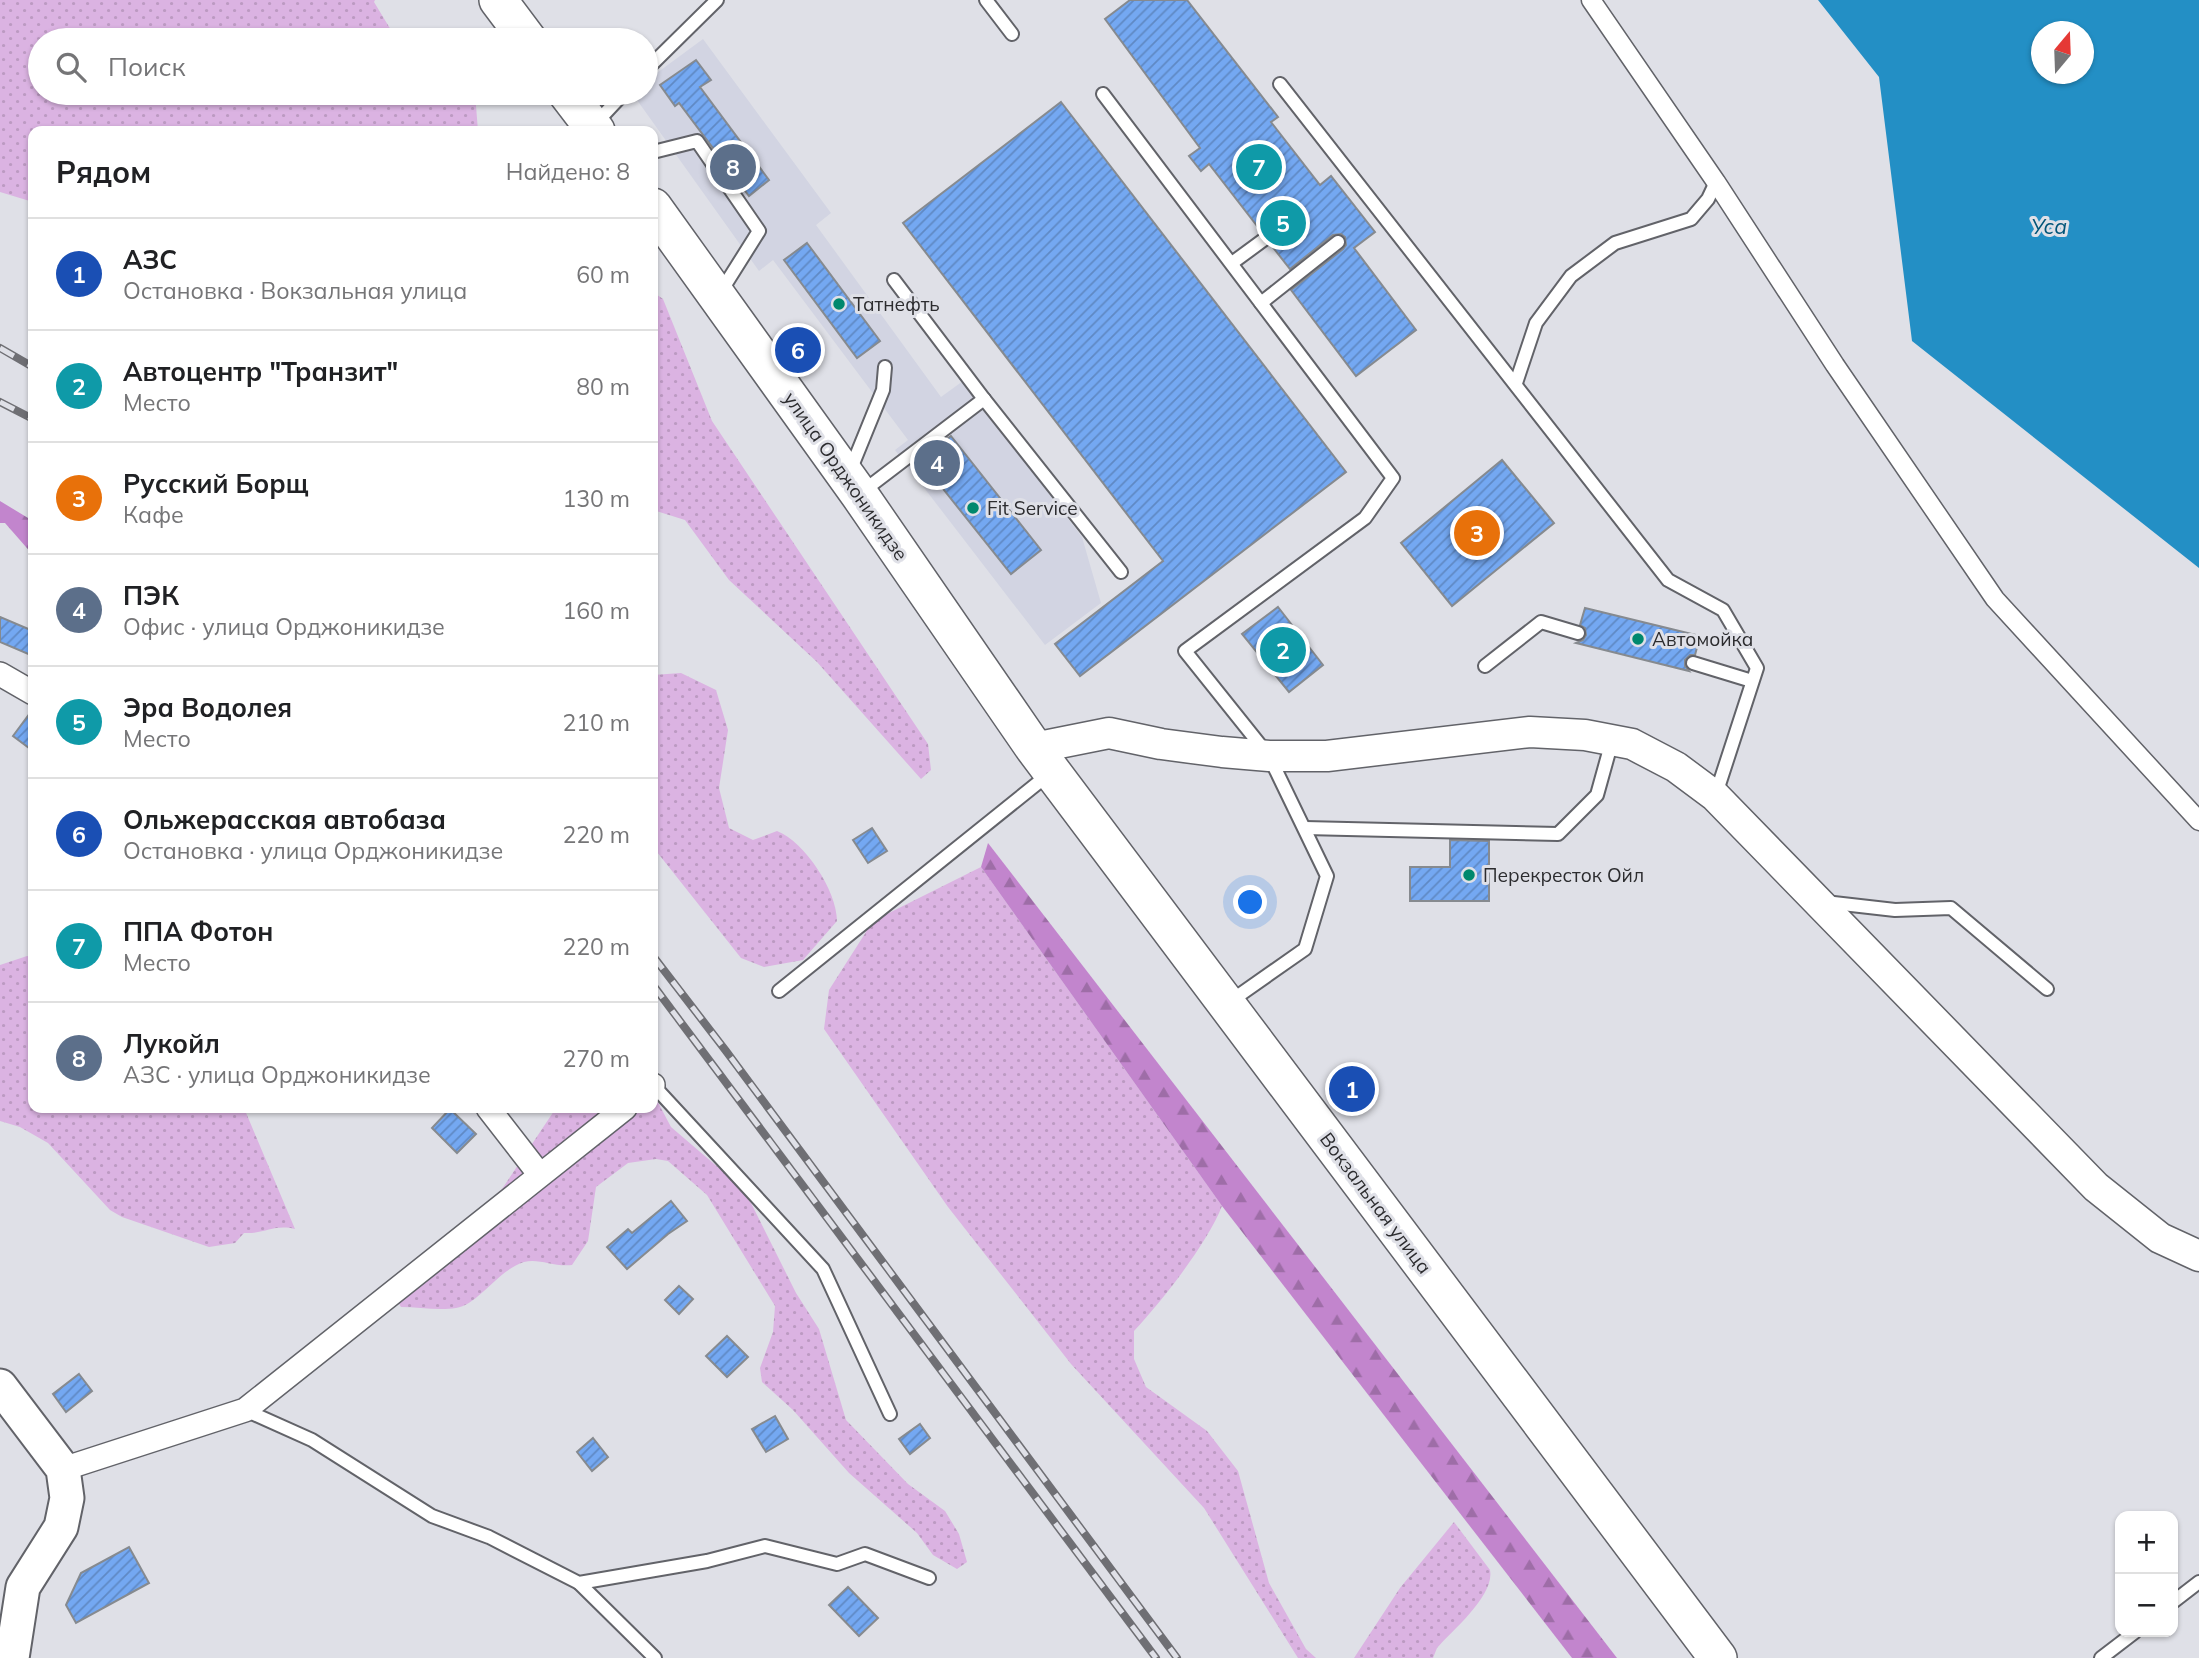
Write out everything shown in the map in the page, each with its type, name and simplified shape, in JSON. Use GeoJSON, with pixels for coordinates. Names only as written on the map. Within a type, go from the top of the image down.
{"type":"FeatureCollection","features":[{"type":"Feature","properties":{"kind":"main road"},"geometry":{"type":"LineString","coordinates":[[498,0],[519,28]]}},
{"type":"Feature","properties":{"kind":"main road"},"geometry":{"type":"LineString","coordinates":[[576,105],[592,126]]}},
{"type":"Feature","properties":{"kind":"main road","name":"улица Орджоникидзе"},"geometry":{"type":"LineString","coordinates":[[658,214],[1044,759]]}},
{"type":"Feature","properties":{"kind":"main road","name":"Вокзальная улица"},"geometry":{"type":"LineString","coordinates":[[1044,759],[1718,1658]]}},
{"type":"Feature","properties":{"kind":"main road"},"geometry":{"type":"LineString","coordinates":[[0,1386],[63,1469],[67,1498],[61,1527],[12,1595],[12,1658]]}},
{"type":"Feature","properties":{"kind":"street"},"geometry":{"type":"LineString","coordinates":[[1591,0],[1995,599],[2199,821]]}},
{"type":"Feature","properties":{"kind":"street"},"geometry":{"type":"LineString","coordinates":[[0,674],[28,690]]}},
{"type":"Feature","properties":{"kind":"street"},"geometry":{"type":"LineString","coordinates":[[1044,759],[1109,733],[1161,744],[1269,755],[1327,756],[1530,732],[1585,735],[1632,744],[1676,767],[1715,796],[2096,1187],[2160,1238],[2199,1256]]}},
{"type":"Feature","properties":{"kind":"street"},"geometry":{"type":"LineString","coordinates":[[492,1113],[540,1175]]}},
{"type":"Feature","properties":{"kind":"street"},"geometry":{"type":"LineString","coordinates":[[63,1469],[245,1410],[619,1113]]}},
{"type":"Feature","properties":{"kind":"lane"},"geometry":{"type":"LineString","coordinates":[[658,58],[717,0]]}},
{"type":"Feature","properties":{"kind":"lane"},"geometry":{"type":"LineString","coordinates":[[986,0],[1012,34]]}},
{"type":"Feature","properties":{"kind":"lane"},"geometry":{"type":"LineString","coordinates":[[1280,84],[1668,580],[1723,610],[1756,668],[1715,796]]}},
{"type":"Feature","properties":{"kind":"lane"},"geometry":{"type":"LineString","coordinates":[[1103,94],[1393,478],[1365,518],[1185,651],[1269,755],[1327,876],[1305,949],[1227,1004]]}},
{"type":"Feature","properties":{"kind":"lane"},"geometry":{"type":"LineString","coordinates":[[596,126],[614,105]]}},
{"type":"Feature","properties":{"kind":"lane"},"geometry":{"type":"LineString","coordinates":[[658,151],[697,141],[760,231],[718,296]]}},
{"type":"Feature","properties":{"kind":"lane"},"geometry":{"type":"LineString","coordinates":[[1516,383],[1535,323],[1571,276],[1615,243],[1691,219],[1708,200],[1716,182]]}},
{"type":"Feature","properties":{"kind":"lane"},"geometry":{"type":"LineString","coordinates":[[1232,263],[1266,238]]}},
{"type":"Feature","properties":{"kind":"lane"},"geometry":{"type":"LineString","coordinates":[[1261,303],[1338,242]]}},
{"type":"Feature","properties":{"kind":"lane"},"geometry":{"type":"LineString","coordinates":[[894,280],[1121,572]]}},
{"type":"Feature","properties":{"kind":"lane"},"geometry":{"type":"LineString","coordinates":[[853,486],[883,390],[885,367]]}},
{"type":"Feature","properties":{"kind":"lane"},"geometry":{"type":"LineString","coordinates":[[853,486],[984,399]]}},
{"type":"Feature","properties":{"kind":"lane"},"geometry":{"type":"LineString","coordinates":[[1485,666],[1541,622],[1578,633]]}},
{"type":"Feature","properties":{"kind":"lane"},"geometry":{"type":"LineString","coordinates":[[1693,663],[1752,681]]}},
{"type":"Feature","properties":{"kind":"lane"},"geometry":{"type":"LineString","coordinates":[[1306,828],[1559,834],[1597,794],[1612,740]]}},
{"type":"Feature","properties":{"kind":"lane"},"geometry":{"type":"LineString","coordinates":[[779,991],[1044,759]]}},
{"type":"Feature","properties":{"kind":"lane"},"geometry":{"type":"LineString","coordinates":[[1818,901],[1895,910],[1951,908],[2047,989]]}},
{"type":"Feature","properties":{"kind":"lane"},"geometry":{"type":"LineString","coordinates":[[658,1091],[823,1269],[890,1414]]}},
{"type":"Feature","properties":{"kind":"lane"},"geometry":{"type":"LineString","coordinates":[[245,1410],[312,1440],[432,1516],[489,1537],[579,1583],[655,1658]]}},
{"type":"Feature","properties":{"kind":"lane"},"geometry":{"type":"LineString","coordinates":[[579,1583],[694,1564],[765,1546],[837,1564],[865,1555],[929,1578]]}},
{"type":"Feature","properties":{"kind":"lane"},"geometry":{"type":"LineString","coordinates":[[2178,1598],[2199,1582]]}},
{"type":"Feature","properties":{"kind":"lane"},"geometry":{"type":"LineString","coordinates":[[2101,1658],[2128,1637]]}},
{"type":"Feature","properties":{"kind":"shaded area"},"geometry":{"type":"Polygon","coordinates":[[[0,0],[375,0],[390,28],[28,28],[28,105],[476,105],[478,126],[28,126],[28,200],[0,192],[0,0]]]}},
{"type":"Feature","properties":{"kind":"shaded area"},"geometry":{"type":"Polygon","coordinates":[[[703,39],[831,213],[816,225],[941,397],[963,381],[1082,537],[1101,603],[1045,645],[895,450],[908,440],[773,260],[759,271],[641,105],[658,105],[658,72],[703,39]]]}},
{"type":"Feature","properties":{"kind":"shaded area"},"geometry":{"type":"Polygon","coordinates":[[[658,296],[663,299],[712,421],[928,744],[931,770],[921,779],[817,662],[729,580],[685,520],[658,512],[658,296]]]}},
{"type":"Feature","properties":{"kind":"shaded area"},"geometry":{"type":"Polygon","coordinates":[[[681,673],[716,690],[728,730],[719,788],[729,828],[753,840],[777,831],[788,837],[808,856],[825,882],[836,909],[837,921],[803,960],[764,967],[741,958],[658,853],[658,675],[681,673]]]}},
{"type":"Feature","properties":{"kind":"shaded area"},"geometry":{"type":"Polygon","coordinates":[[[981,867],[1222,1206],[1183,1272],[1134,1331],[1134,1359],[1146,1387],[1207,1431],[1238,1471],[1269,1583],[1306,1649],[1316,1658],[1298,1658],[1204,1508],[1071,1364],[948,1207],[824,1029],[829,990],[873,921],[981,867]]]}},
{"type":"Feature","properties":{"kind":"shaded area"},"geometry":{"type":"Polygon","coordinates":[[[28,956],[28,1113],[246,1113],[295,1229],[244,1233],[235,1243],[209,1247],[122,1217],[110,1210],[48,1143],[20,1127],[0,1121],[0,965],[28,956]]]}},
{"type":"Feature","properties":{"kind":"shaded area"},"geometry":{"type":"Polygon","coordinates":[[[658,1102],[671,1127],[734,1181],[751,1203],[796,1293],[819,1329],[846,1420],[908,1484],[945,1511],[959,1534],[967,1562],[957,1569],[933,1555],[917,1533],[849,1473],[793,1410],[762,1382],[760,1368],[773,1332],[775,1306],[707,1195],[668,1161],[656,1159],[628,1163],[596,1187],[588,1241],[572,1265],[524,1262],[505,1272],[472,1301],[456,1308],[401,1307],[394,1296],[494,1201],[553,1113],[658,1113],[658,1102]]]}},
{"type":"Feature","properties":{"kind":"shaded area"},"geometry":{"type":"Polygon","coordinates":[[[1454,1522],[1490,1570],[1490,1580],[1480,1601],[1437,1648],[1433,1658],[1354,1658],[1400,1588],[1454,1522]]]}},
{"type":"Feature","properties":{"kind":"green space"},"geometry":{"type":"Polygon","coordinates":[[[0,501],[28,518],[28,549],[5,523],[0,523],[0,501]]]}},
{"type":"Feature","properties":{"kind":"green space"},"geometry":{"type":"Polygon","coordinates":[[[988,843],[1617,1658],[1572,1658],[1222,1206],[981,867],[988,843]]]}},
{"type":"Feature","properties":{"kind":"water","name":"Уса"},"geometry":{"type":"Polygon","coordinates":[[[1818,0],[2199,0],[2199,568],[1912,341],[1879,77],[1818,0]]]}},
{"type":"Feature","properties":{"kind":"building"},"geometry":{"type":"Polygon","coordinates":[[[1130,0],[1187,0],[1278,117],[1271,122],[1320,185],[1331,176],[1375,232],[1354,248],[1416,330],[1356,376],[1291,290],[1343,249],[1346,245],[1345,237],[1341,234],[1333,235],[1290,269],[1271,245],[1275,238],[1273,232],[1266,229],[1261,231],[1209,164],[1201,171],[1189,156],[1200,148],[1105,19],[1130,0]]]}},
{"type":"Feature","properties":{"kind":"building"},"geometry":{"type":"Polygon","coordinates":[[[696,60],[711,80],[700,87],[769,180],[749,196],[679,103],[675,106],[660,85],[696,60]]]}},
{"type":"Feature","properties":{"kind":"building"},"geometry":{"type":"Polygon","coordinates":[[[1061,102],[1346,472],[1080,676],[1055,644],[1163,561],[903,223],[1061,102]]]}},
{"type":"Feature","properties":{"kind":"building"},"geometry":{"type":"Polygon","coordinates":[[[807,243],[880,341],[857,358],[784,260],[807,243]]]}},
{"type":"Feature","properties":{"kind":"building"},"geometry":{"type":"Polygon","coordinates":[[[951,436],[1041,550],[1011,574],[920,460],[951,436]]]}},
{"type":"Feature","properties":{"kind":"building"},"geometry":{"type":"Polygon","coordinates":[[[1502,460],[1554,523],[1452,606],[1401,543],[1502,460]]]}},
{"type":"Feature","properties":{"kind":"building"},"geometry":{"type":"Polygon","coordinates":[[[1278,607],[1323,665],[1289,692],[1242,634],[1278,607]]]}},
{"type":"Feature","properties":{"kind":"building","name":"Автомойка"},"geometry":{"type":"Polygon","coordinates":[[[1585,608],[1700,636],[1695,655],[1690,655],[1685,660],[1689,671],[1576,643],[1586,635],[1585,628],[1580,625],[1585,608]]]}},
{"type":"Feature","properties":{"kind":"building"},"geometry":{"type":"Polygon","coordinates":[[[0,617],[28,629],[28,654],[0,642],[0,617]]]}},
{"type":"Feature","properties":{"kind":"building"},"geometry":{"type":"Polygon","coordinates":[[[28,716],[28,747],[13,736],[28,716]]]}},
{"type":"Feature","properties":{"kind":"building"},"geometry":{"type":"Polygon","coordinates":[[[872,828],[887,851],[868,863],[853,840],[872,828]]]}},
{"type":"Feature","properties":{"kind":"building"},"geometry":{"type":"Polygon","coordinates":[[[1450,840],[1489,841],[1489,901],[1410,901],[1410,867],[1450,867],[1450,840]]]}},
{"type":"Feature","properties":{"kind":"building"},"geometry":{"type":"Polygon","coordinates":[[[446,1113],[454,1113],[476,1134],[457,1153],[432,1128],[446,1113]]]}},
{"type":"Feature","properties":{"kind":"building"},"geometry":{"type":"Polygon","coordinates":[[[671,1201],[687,1221],[627,1269],[607,1247],[628,1229],[632,1233],[671,1201]]]}},
{"type":"Feature","properties":{"kind":"building"},"geometry":{"type":"Polygon","coordinates":[[[679,1286],[693,1299],[679,1314],[665,1300],[679,1286]]]}},
{"type":"Feature","properties":{"kind":"building"},"geometry":{"type":"Polygon","coordinates":[[[727,1336],[748,1357],[727,1377],[706,1356],[727,1336]]]}},
{"type":"Feature","properties":{"kind":"building"},"geometry":{"type":"Polygon","coordinates":[[[79,1374],[92,1391],[66,1412],[53,1394],[79,1374]]]}},
{"type":"Feature","properties":{"kind":"building"},"geometry":{"type":"Polygon","coordinates":[[[775,1416],[788,1439],[766,1452],[752,1429],[775,1416]]]}},
{"type":"Feature","properties":{"kind":"building"},"geometry":{"type":"Polygon","coordinates":[[[920,1424],[930,1438],[910,1454],[899,1439],[920,1424]]]}},
{"type":"Feature","properties":{"kind":"building"},"geometry":{"type":"Polygon","coordinates":[[[593,1438],[608,1457],[592,1471],[577,1452],[593,1438]]]}},
{"type":"Feature","properties":{"kind":"building"},"geometry":{"type":"Polygon","coordinates":[[[129,1547],[149,1583],[76,1623],[66,1605],[81,1573],[129,1547]]]}},
{"type":"Feature","properties":{"kind":"building"},"geometry":{"type":"Polygon","coordinates":[[[848,1587],[878,1618],[859,1636],[829,1605],[848,1587]]]}},
{"type":"Feature","properties":{"kind":"railway"},"geometry":{"type":"LineString","coordinates":[[0,348],[28,364]]}},
{"type":"Feature","properties":{"kind":"railway"},"geometry":{"type":"LineString","coordinates":[[0,402],[28,416]]}},
{"type":"Feature","properties":{"kind":"railway"},"geometry":{"type":"LineString","coordinates":[[658,963],[1177,1658]]}},
{"type":"Feature","properties":{"kind":"railway"},"geometry":{"type":"LineString","coordinates":[[658,992],[1156,1658]]}},
{"type":"Feature","properties":{"kind":"place","name":"Лукойл"},"geometry":{"type":"Point","coordinates":[733,167]}},
{"type":"Feature","properties":{"kind":"place","name":"ППА Фотон"},"geometry":{"type":"Point","coordinates":[1259,167]}},
{"type":"Feature","properties":{"kind":"place","name":"Эра Водолея"},"geometry":{"type":"Point","coordinates":[1283,223]}},
{"type":"Feature","properties":{"kind":"place","name":"Татнефть"},"geometry":{"type":"Point","coordinates":[839,304]}},
{"type":"Feature","properties":{"kind":"place","name":"Ольжерасская автобаза"},"geometry":{"type":"Point","coordinates":[798,350]}},
{"type":"Feature","properties":{"kind":"place","name":"ПЭК"},"geometry":{"type":"Point","coordinates":[937,463]}},
{"type":"Feature","properties":{"kind":"place","name":"Fit Service"},"geometry":{"type":"Point","coordinates":[973,508]}},
{"type":"Feature","properties":{"kind":"place","name":"Русский Борщ"},"geometry":{"type":"Point","coordinates":[1477,533]}},
{"type":"Feature","properties":{"kind":"place","name":"Автомойка"},"geometry":{"type":"Point","coordinates":[1638,639]}},
{"type":"Feature","properties":{"kind":"place","name":"Автоцентр \"Транзит\""},"geometry":{"type":"Point","coordinates":[1283,650]}},
{"type":"Feature","properties":{"kind":"place","name":"Перекресток Ойл"},"geometry":{"type":"Point","coordinates":[1469,875]}},
{"type":"Feature","properties":{"kind":"place","name":"АЗС"},"geometry":{"type":"Point","coordinates":[1352,1089]}}]}
